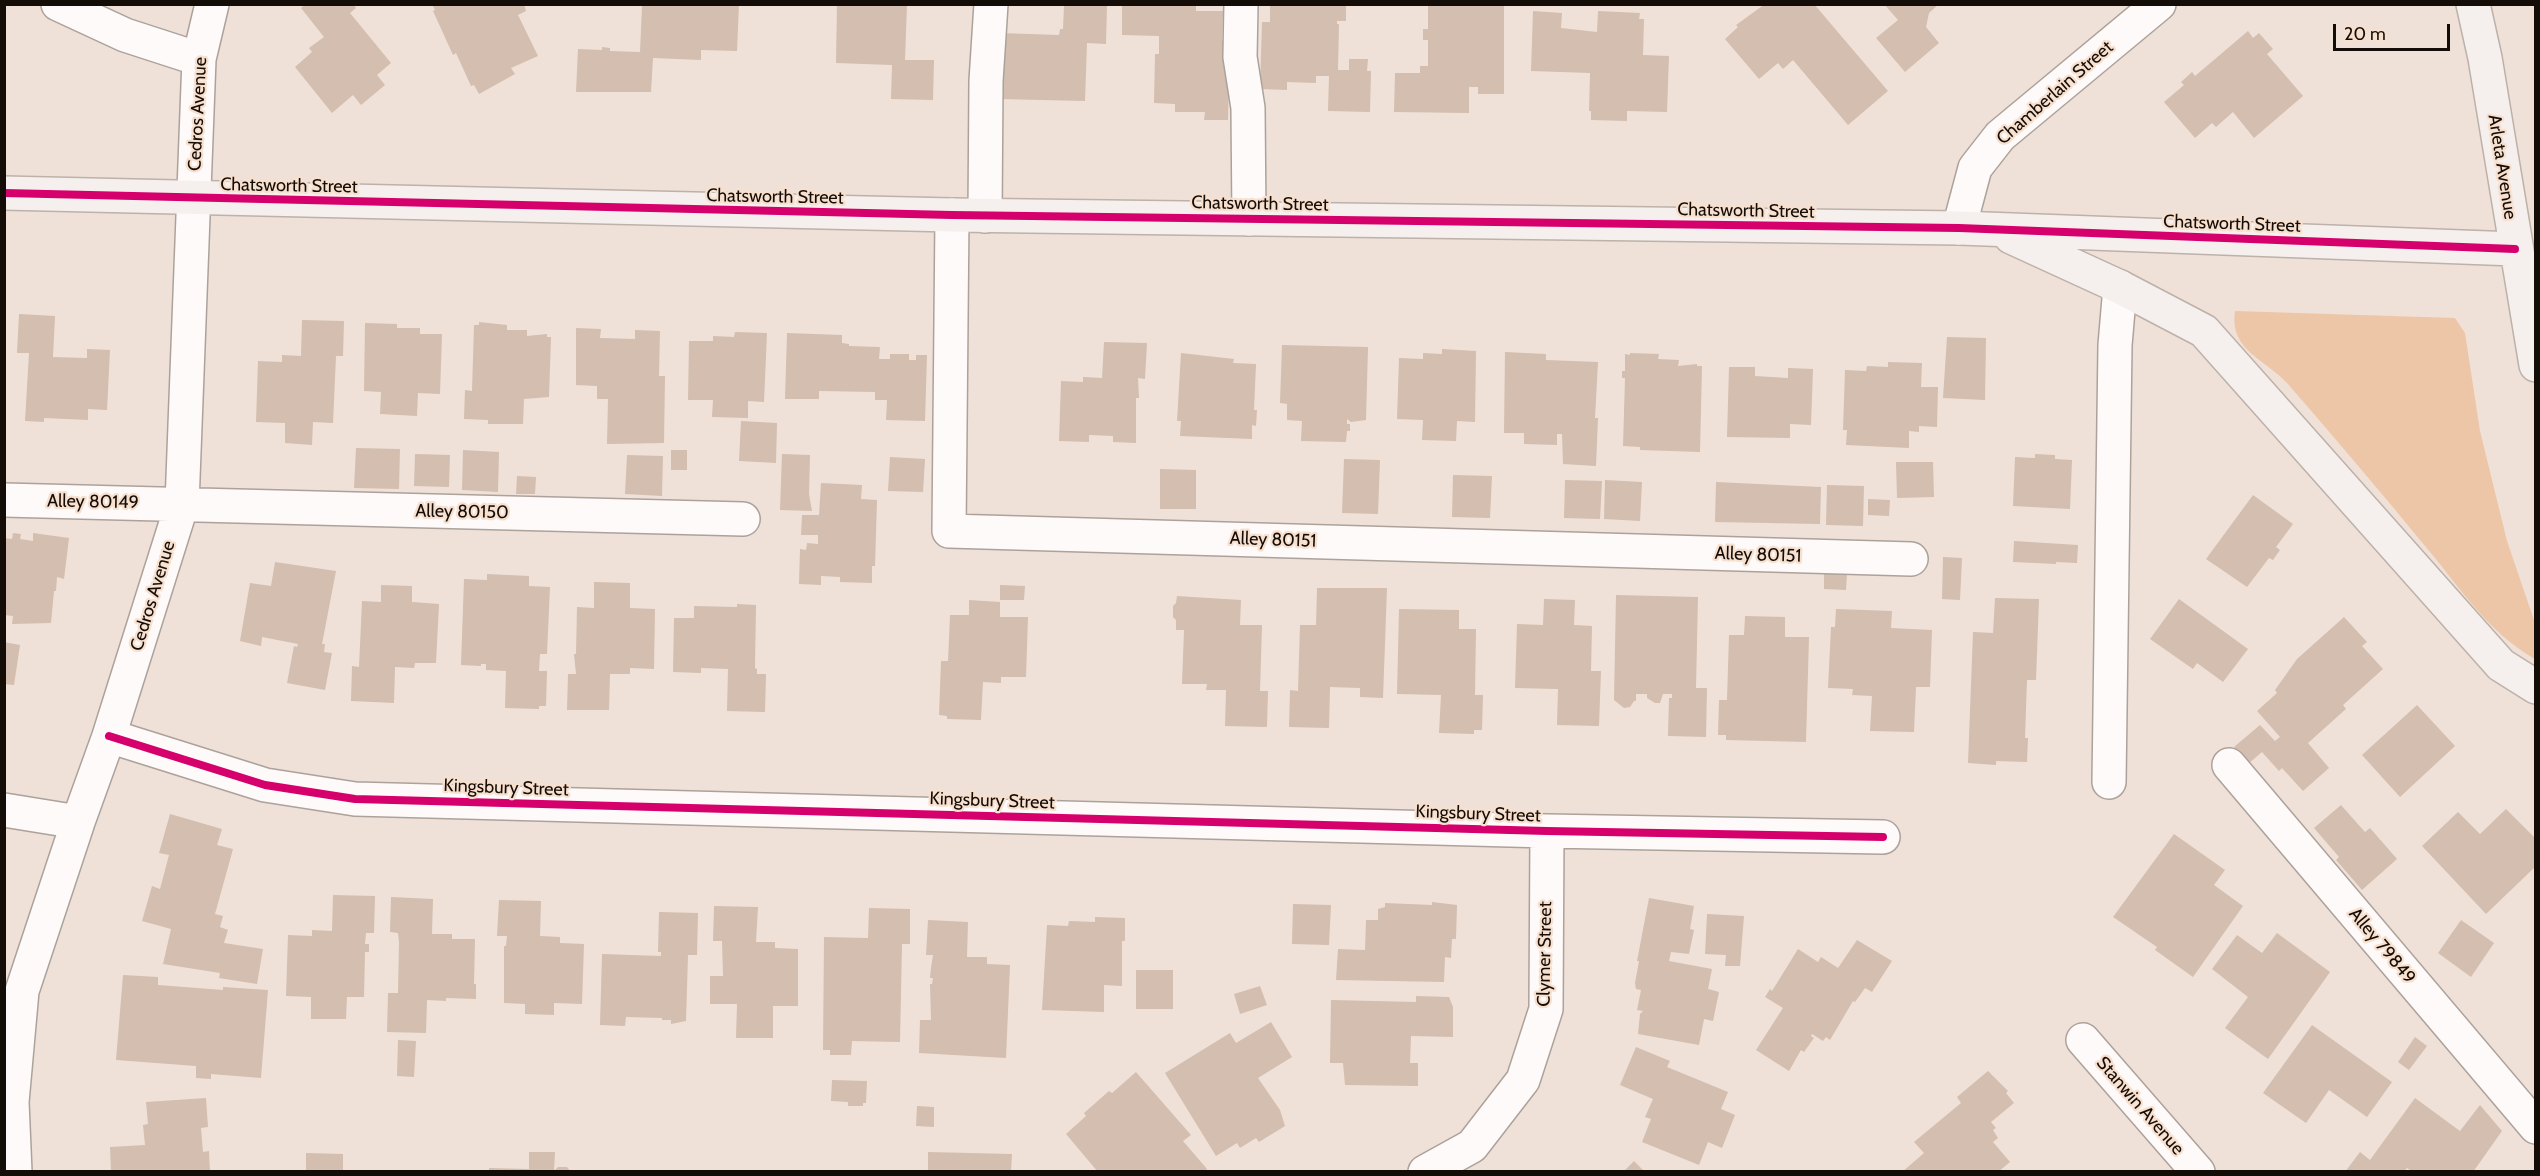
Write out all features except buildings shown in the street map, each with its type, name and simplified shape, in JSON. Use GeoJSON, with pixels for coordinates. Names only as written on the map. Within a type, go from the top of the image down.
{"type":"FeatureCollection","features":[{"type":"Feature","properties":{"kind":"main road","name":"Arleta Avenue"},"geometry":{"type":"LineString","coordinates":[[2473,4],[2485,58],[2516,249],[2531,306],[2535,365]]}},
{"type":"Feature","properties":{"kind":"main road","name":"Chatsworth Street"},"geometry":{"type":"LineString","coordinates":[[4,194],[985,216],[1959,228],[2516,249]]}},
{"type":"Feature","properties":{"kind":"main road"},"geometry":{"type":"LineString","coordinates":[[1996,230],[2120,287],[2204,331],[2501,665],[2535,687]]}},
{"type":"Feature","properties":{"kind":"street"},"geometry":{"type":"LineString","coordinates":[[58,4],[125,35],[199,59]]}},
{"type":"Feature","properties":{"kind":"street","name":"Cedros Avenue"},"geometry":{"type":"LineString","coordinates":[[15,1172],[12,1102],[22,991],[109,736],[182,504],[199,59],[212,4]]}},
{"type":"Feature","properties":{"kind":"street"},"geometry":{"type":"LineString","coordinates":[[985,216],[986,81],[991,4]]}},
{"type":"Feature","properties":{"kind":"street"},"geometry":{"type":"LineString","coordinates":[[1241,4],[1240,57],[1248,108],[1249,219]]}},
{"type":"Feature","properties":{"kind":"street","name":"Chamberlain Street"},"geometry":{"type":"LineString","coordinates":[[1959,228],[1975,168],[2000,136],[2159,4]]}},
{"type":"Feature","properties":{"kind":"street","name":"Alley 80151"},"geometry":{"type":"LineString","coordinates":[[952,215],[949,531],[1911,559]]}},
{"type":"Feature","properties":{"kind":"street"},"geometry":{"type":"LineString","coordinates":[[2109,782],[2115,357],[2120,287]]}},
{"type":"Feature","properties":{"kind":"street","name":"Alley 80149"},"geometry":{"type":"LineString","coordinates":[[4,500],[182,504]]}},
{"type":"Feature","properties":{"kind":"street","name":"Alley 80150"},"geometry":{"type":"LineString","coordinates":[[182,504],[743,519]]}},
{"type":"Feature","properties":{"kind":"street","name":"Kingsbury Street"},"geometry":{"type":"LineString","coordinates":[[109,736],[265,785],[355,799],[1547,831],[1883,837]]}},
{"type":"Feature","properties":{"kind":"street","name":"Alley 79849"},"geometry":{"type":"LineString","coordinates":[[2229,765],[2535,1127]]}},
{"type":"Feature","properties":{"kind":"street"},"geometry":{"type":"LineString","coordinates":[[4,810],[78,822]]}},
{"type":"Feature","properties":{"kind":"street","name":"Clymer Street"},"geometry":{"type":"LineString","coordinates":[[1425,1172],[1472,1146],[1523,1080],[1546,1010],[1547,831]]}},
{"type":"Feature","properties":{"kind":"street","name":"Stanwin Avenue"},"geometry":{"type":"LineString","coordinates":[[2083,1040],[2198,1172]]}},
{"type":"Feature","properties":{"kind":"shaded area"},"geometry":{"type":"Polygon","coordinates":[[[2235,311],[2455,318],[2465,333],[2480,431],[2507,541],[2535,623],[2535,659],[2502,636],[2488,622],[2287,383],[2243,345],[2235,324],[2235,311]]]}},
{"type":"Feature","properties":{"kind":"cycle path"},"geometry":{"type":"LineString","coordinates":[[4,193],[952,215],[1959,228],[2515,249]]}},
{"type":"Feature","properties":{"kind":"cycle path"},"geometry":{"type":"LineString","coordinates":[[109,736],[265,785],[355,799],[1547,831],[1883,837]]}}]}
